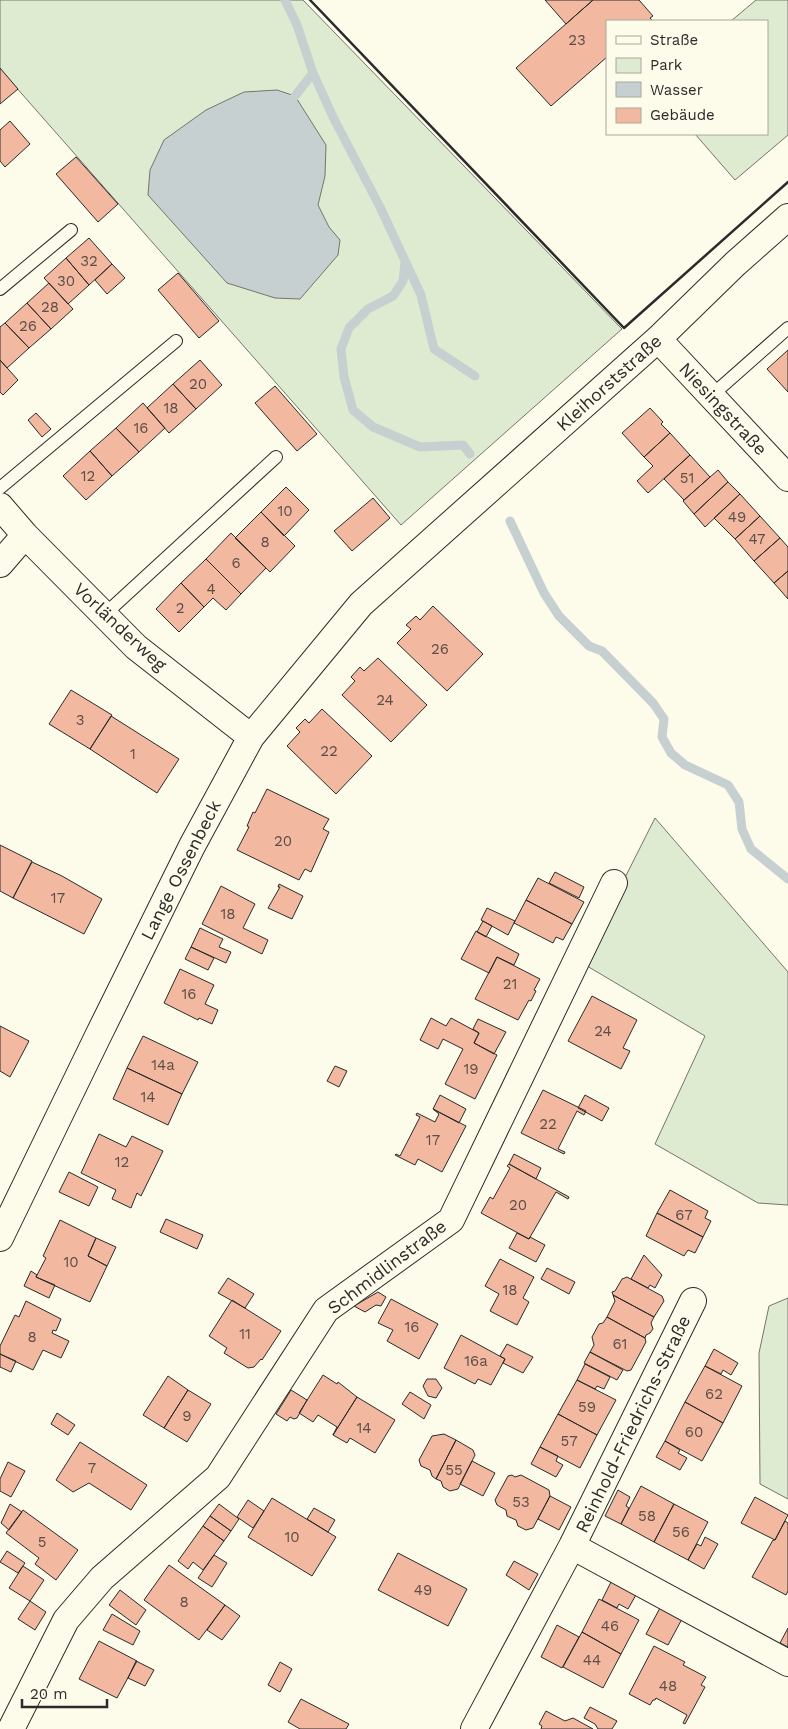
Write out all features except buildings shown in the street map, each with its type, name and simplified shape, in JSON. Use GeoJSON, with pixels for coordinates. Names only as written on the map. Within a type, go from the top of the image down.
{"type":"FeatureCollection","features":[{"type":"Feature","properties":{"kind":"street","name":"Kleihorststraße"},"geometry":{"type":"LineString","coordinates":[[427,547],[658,340],[735,264],[788,217]]}},
{"type":"Feature","properties":{"kind":"street","name":"Niesingstraße"},"geometry":{"type":"LineString","coordinates":[[658,340],[788,478]]}},
{"type":"Feature","properties":{"kind":"street","name":"Vorländerweg"},"geometry":{"type":"LineString","coordinates":[[0,506],[25,535],[136,647],[251,737]]}},
{"type":"Feature","properties":{"kind":"street"},"geometry":{"type":"LineString","coordinates":[[0,564],[25,535]]}},
{"type":"Feature","properties":{"kind":"street","name":"Lange Ossenbeck"},"geometry":{"type":"LineString","coordinates":[[0,1238],[192,846],[251,737],[361,604],[427,547]]}},
{"type":"Feature","properties":{"kind":"street","name":"Schmidlinstraße"},"geometry":{"type":"LineString","coordinates":[[11,1729],[66,1620],[102,1578],[218,1477],[326,1310],[450,1220],[614,883]]}},
{"type":"Feature","properties":{"kind":"street","name":"Reinhold-Friedrichs-Straße"},"geometry":{"type":"LineString","coordinates":[[474,1729],[572,1546],[693,1301]]}},
{"type":"Feature","properties":{"kind":"street","name":"Reinhold-Friedrichs-Straße"},"geometry":{"type":"LineString","coordinates":[[572,1546],[788,1663]]}},
{"type":"Feature","properties":{"kind":"lane"},"geometry":{"type":"LineString","coordinates":[[0,288],[71,230]]}},
{"type":"Feature","properties":{"kind":"lane"},"geometry":{"type":"LineString","coordinates":[[711,396],[788,328]]}},
{"type":"Feature","properties":{"kind":"lane"},"geometry":{"type":"LineString","coordinates":[[0,488],[176,341]]}},
{"type":"Feature","properties":{"kind":"lane"},"geometry":{"type":"LineString","coordinates":[[104,615],[276,457]]}},
{"type":"Feature","properties":{"kind":"green space"},"geometry":{"type":"Polygon","coordinates":[[[0,0],[303,0],[622,329],[401,525],[0,69],[0,0]]]}},
{"type":"Feature","properties":{"kind":"green space"},"geometry":{"type":"Polygon","coordinates":[[[756,0],[788,0],[788,135],[735,180],[696,135],[768,135],[768,20],[732,20],[756,0]]]}},
{"type":"Feature","properties":{"kind":"green space"},"geometry":{"type":"Polygon","coordinates":[[[655,818],[788,972],[788,1205],[758,1203],[655,1144],[705,1036],[582,963],[655,818]]]}},
{"type":"Feature","properties":{"kind":"green space"},"geometry":{"type":"Polygon","coordinates":[[[788,1298],[788,1499],[760,1484],[759,1353],[769,1306],[788,1298]]]}},
{"type":"Feature","properties":{"kind":"water"},"geometry":{"type":"Polygon","coordinates":[[[277,90],[295,96],[326,145],[325,176],[318,205],[329,227],[340,240],[338,255],[300,299],[275,298],[227,283],[148,195],[150,170],[164,140],[206,110],[244,92],[277,90]]]}},
{"type":"Feature","properties":{"kind":"waterway"},"geometry":{"type":"LineString","coordinates":[[285,0],[297,25],[313,73],[334,119],[380,207],[421,295],[434,349],[475,376]]}},
{"type":"Feature","properties":{"kind":"waterway"},"geometry":{"type":"LineString","coordinates":[[295,96],[313,73]]}},
{"type":"Feature","properties":{"kind":"waterway"},"geometry":{"type":"LineString","coordinates":[[405,263],[403,281],[393,296],[368,309],[349,328],[341,349],[344,377],[353,410],[373,427],[420,447],[463,445],[470,454]]}},
{"type":"Feature","properties":{"kind":"waterway"},"geometry":{"type":"LineString","coordinates":[[510,521],[544,593],[559,616],[589,646],[602,651],[653,703],[664,719],[662,737],[671,753],[685,765],[728,785],[739,802],[742,829],[751,849],[788,879]]}},
{"type":"Feature","properties":{"kind":"wall"},"geometry":{"type":"LineString","coordinates":[[310,0],[624,328],[788,182]]}}]}
